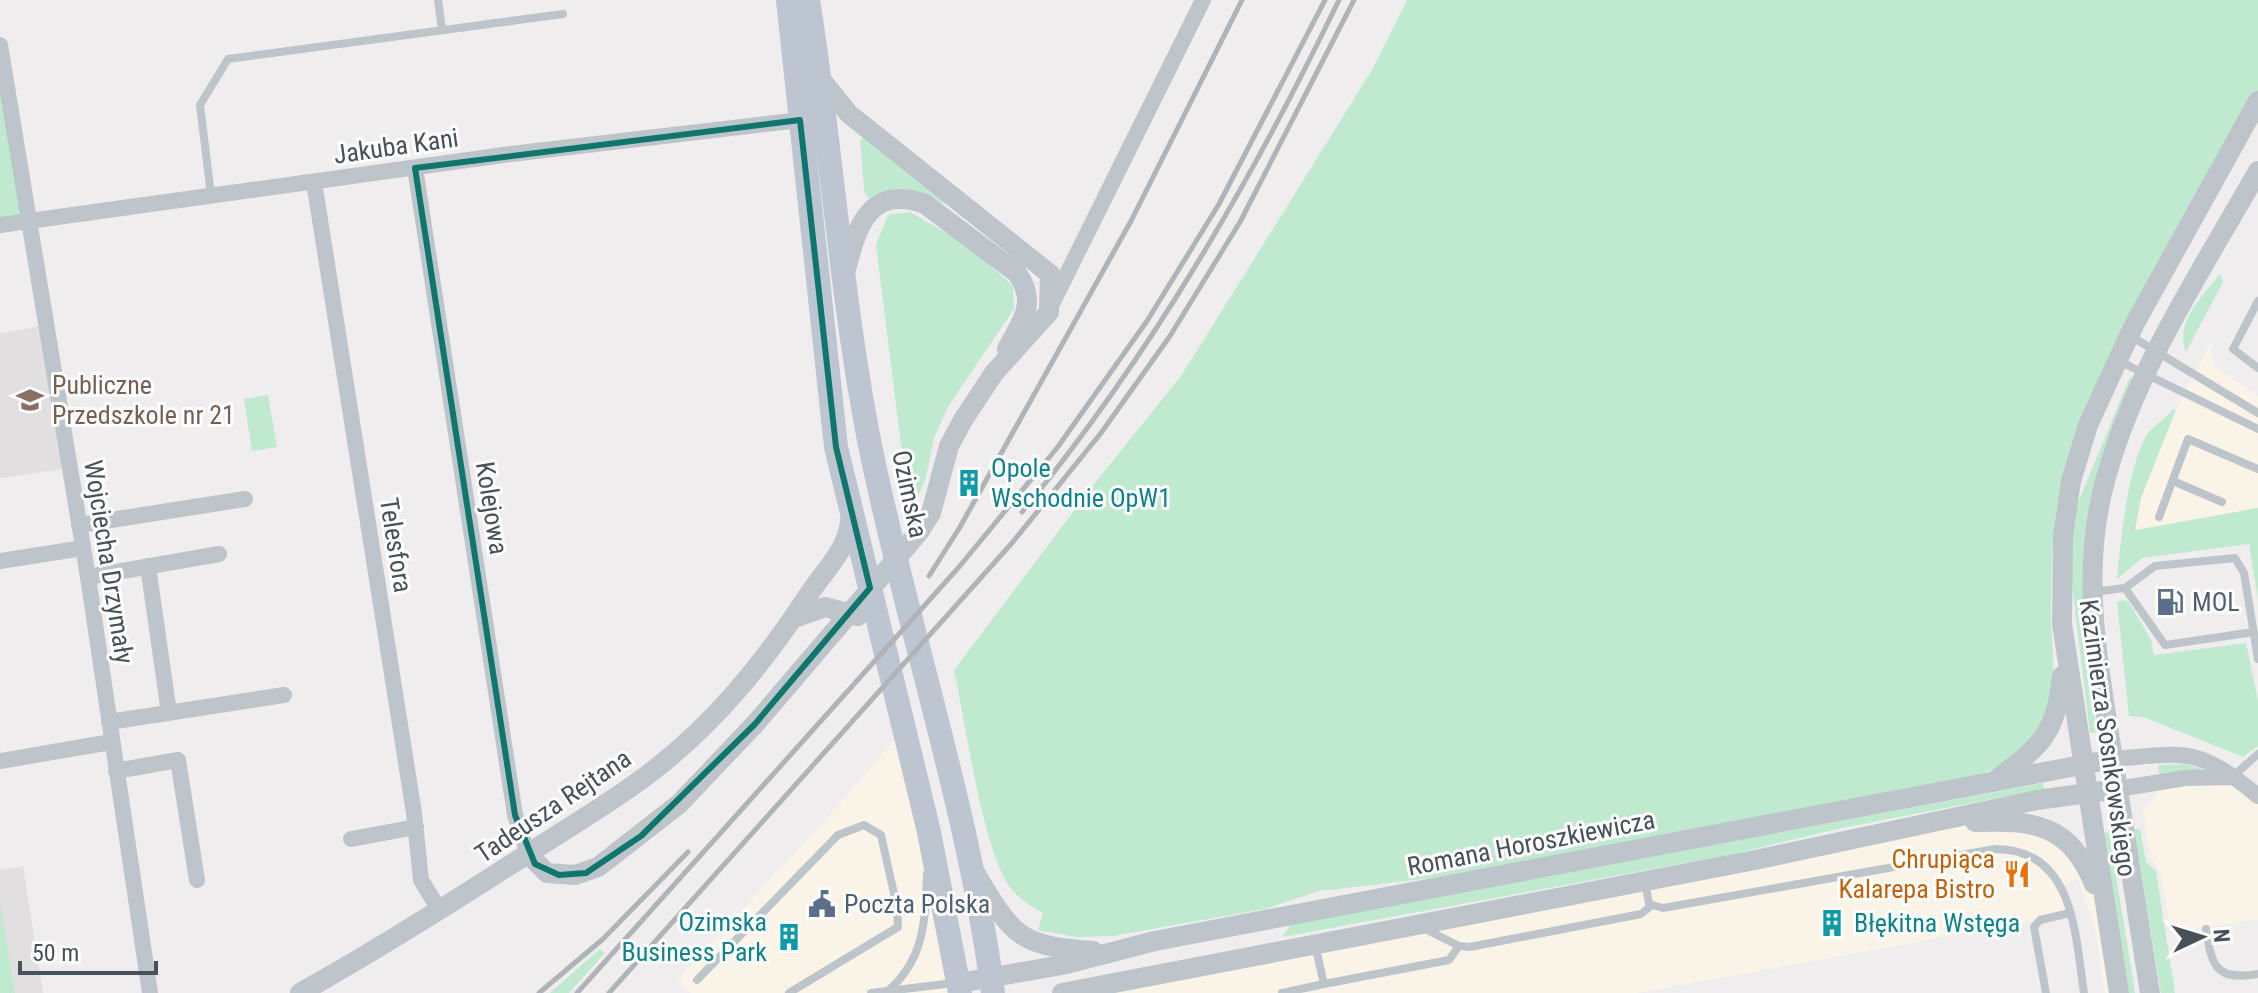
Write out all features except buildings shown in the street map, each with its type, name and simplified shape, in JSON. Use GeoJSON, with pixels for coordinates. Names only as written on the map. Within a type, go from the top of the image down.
{"type":"FeatureCollection","features":[{"type":"Feature","properties":{"kind":"main road"},"geometry":{"type":"LineString","coordinates":[[788,0],[836,447],[929,832],[960,988]]}},
{"type":"Feature","properties":{"kind":"main road","name":"Ozimska"},"geometry":{"type":"LineString","coordinates":[[808,0],[844,279],[870,445],[968,860],[992,985]]}},
{"type":"Feature","properties":{"kind":"street"},"geometry":{"type":"LineString","coordinates":[[994,373],[1049,312],[1203,0]]}},
{"type":"Feature","properties":{"kind":"street","name":"Wojciecha Drzymały"},"geometry":{"type":"LineString","coordinates":[[0,45],[88,577],[150,993]]}},
{"type":"Feature","properties":{"kind":"street"},"geometry":{"type":"LineString","coordinates":[[820,78],[849,114],[1050,274]]}},
{"type":"Feature","properties":{"kind":"street","name":"Kazimierza Sosnkowskiego"},"geometry":{"type":"LineString","coordinates":[[2119,993],[2062,624],[2061,570],[2071,481],[2088,425],[2116,360],[2258,101]]}},
{"type":"Feature","properties":{"kind":"street","name":"Jakuba Kani"},"geometry":{"type":"LineString","coordinates":[[0,225],[415,168],[800,120]]}},
{"type":"Feature","properties":{"kind":"street","name":"Kolejowa"},"geometry":{"type":"LineString","coordinates":[[415,168],[515,815],[528,854]]}},
{"type":"Feature","properties":{"kind":"street","name":"Kazimierza Sosnkowskiego"},"geometry":{"type":"LineString","coordinates":[[2150,993],[2113,759],[2092,592],[2102,495],[2113,453],[2145,376],[2258,171]]}},
{"type":"Feature","properties":{"kind":"street","name":"Telesfora"},"geometry":{"type":"LineString","coordinates":[[314,182],[416,827],[421,880],[440,911]]}},
{"type":"Feature","properties":{"kind":"street"},"geometry":{"type":"LineString","coordinates":[[844,279],[856,228],[864,215],[888,201],[908,198],[937,210],[1017,273],[1027,286],[1029,302]]}},
{"type":"Feature","properties":{"kind":"street"},"geometry":{"type":"LineString","coordinates":[[528,854],[547,873],[586,873],[641,836],[693,790],[919,532],[931,513],[949,446],[994,373],[1029,302],[1050,274],[1082,244]]}},
{"type":"Feature","properties":{"kind":"street"},"geometry":{"type":"LineString","coordinates":[[1049,312],[1050,274]]}},
{"type":"Feature","properties":{"kind":"street"},"geometry":{"type":"LineString","coordinates":[[79,525],[245,499]]}},
{"type":"Feature","properties":{"kind":"street","name":"Tadeusza Rejtana"},"geometry":{"type":"LineString","coordinates":[[300,993],[440,911],[528,854],[649,774],[690,739],[744,685],[797,617],[806,599],[839,555],[848,533],[851,513]]}},
{"type":"Feature","properties":{"kind":"street"},"geometry":{"type":"LineString","coordinates":[[0,561],[83,548]]}},
{"type":"Feature","properties":{"kind":"street"},"geometry":{"type":"LineString","coordinates":[[88,577],[219,554]]}},
{"type":"Feature","properties":{"kind":"street"},"geometry":{"type":"LineString","coordinates":[[148,566],[169,713]]}},
{"type":"Feature","properties":{"kind":"street"},"geometry":{"type":"LineString","coordinates":[[797,617],[825,607],[870,621],[881,634]]}},
{"type":"Feature","properties":{"kind":"street"},"geometry":{"type":"LineString","coordinates":[[1993,782],[2034,752],[2050,731],[2060,693],[2062,624]]}},
{"type":"Feature","properties":{"kind":"street"},"geometry":{"type":"LineString","coordinates":[[109,722],[284,695]]}},
{"type":"Feature","properties":{"kind":"street"},"geometry":{"type":"LineString","coordinates":[[0,761],[111,742]]}},
{"type":"Feature","properties":{"kind":"street"},"geometry":{"type":"LineString","coordinates":[[2113,759],[2194,755],[2258,796]]}},
{"type":"Feature","properties":{"kind":"street","name":"Romana Horoszkiewicza"},"geometry":{"type":"LineString","coordinates":[[960,988],[992,985],[1109,952],[2113,759]]}},
{"type":"Feature","properties":{"kind":"street"},"geometry":{"type":"LineString","coordinates":[[116,771],[178,760],[197,880]]}},
{"type":"Feature","properties":{"kind":"street"},"geometry":{"type":"LineString","coordinates":[[1062,993],[1936,824],[1993,808],[2185,778],[2232,777]]}},
{"type":"Feature","properties":{"kind":"street"},"geometry":{"type":"LineString","coordinates":[[1936,824],[2028,822],[2067,841],[2088,868],[2111,941]]}},
{"type":"Feature","properties":{"kind":"street"},"geometry":{"type":"LineString","coordinates":[[351,839],[416,827]]}},
{"type":"Feature","properties":{"kind":"street"},"geometry":{"type":"LineString","coordinates":[[968,860],[1016,934],[1057,949],[1109,952]]}},
{"type":"Feature","properties":{"kind":"street"},"geometry":{"type":"LineString","coordinates":[[1085,993],[1112,981]]}},
{"type":"Feature","properties":{"kind":"lane"},"geometry":{"type":"LineString","coordinates":[[438,0],[442,30]]}},
{"type":"Feature","properties":{"kind":"lane"},"geometry":{"type":"LineString","coordinates":[[211,196],[200,105],[228,59],[563,14]]}},
{"type":"Feature","properties":{"kind":"lane"},"geometry":{"type":"LineString","coordinates":[[2258,301],[2233,349],[2258,368]]}},
{"type":"Feature","properties":{"kind":"lane"},"geometry":{"type":"LineString","coordinates":[[2129,335],[2258,413]]}},
{"type":"Feature","properties":{"kind":"lane"},"geometry":{"type":"LineString","coordinates":[[2116,360],[2258,429]]}},
{"type":"Feature","properties":{"kind":"lane"},"geometry":{"type":"LineString","coordinates":[[2159,517],[2188,439],[2258,469]]}},
{"type":"Feature","properties":{"kind":"lane"},"geometry":{"type":"LineString","coordinates":[[2173,481],[2222,502]]}},
{"type":"Feature","properties":{"kind":"lane"},"geometry":{"type":"LineString","coordinates":[[2092,592],[2125,588],[2155,566],[2235,558],[2244,573],[2258,659]]}},
{"type":"Feature","properties":{"kind":"lane"},"geometry":{"type":"LineString","coordinates":[[2125,588],[2165,645],[2254,632]]}},
{"type":"Feature","properties":{"kind":"lane"},"geometry":{"type":"LineString","coordinates":[[2232,777],[2258,754]]}},
{"type":"Feature","properties":{"kind":"lane"},"geometry":{"type":"LineString","coordinates":[[697,980],[838,835],[864,825],[881,835],[897,907],[898,927],[789,993]]}},
{"type":"Feature","properties":{"kind":"lane"},"geometry":{"type":"LineString","coordinates":[[889,990],[906,974],[923,940],[929,832]]}},
{"type":"Feature","properties":{"kind":"lane"},"geometry":{"type":"LineString","coordinates":[[1416,924],[1459,946],[1641,914],[1651,906],[1676,907],[2012,849],[2030,853],[2046,864],[2060,884],[2070,913],[2084,993]]}},
{"type":"Feature","properties":{"kind":"lane"},"geometry":{"type":"LineString","coordinates":[[1645,881],[1651,906]]}},
{"type":"Feature","properties":{"kind":"lane"},"geometry":{"type":"LineString","coordinates":[[2046,993],[2034,927],[2040,920],[2070,913]]}},
{"type":"Feature","properties":{"kind":"lane"},"geometry":{"type":"LineString","coordinates":[[2206,929],[2210,954],[2222,972],[2236,978],[2258,974]]}},
{"type":"Feature","properties":{"kind":"lane"},"geometry":{"type":"LineString","coordinates":[[1314,943],[1324,984]]}},
{"type":"Feature","properties":{"kind":"lane"},"geometry":{"type":"LineString","coordinates":[[1282,993],[1449,960],[1459,946]]}},
{"type":"Feature","properties":{"kind":"lane"},"geometry":{"type":"LineString","coordinates":[[871,993],[907,988],[960,988]]}},
{"type":"Feature","properties":{"kind":"highlighted area"},"geometry":{"type":"Polygon","coordinates":[[[800,120],[836,447],[870,588],[755,724],[641,836],[586,873],[559,875],[535,864],[515,815],[415,168],[800,120]]]}},
{"type":"Feature","properties":{"kind":"shaded area","name":"Publiczne Przedszkole nr 21"},"geometry":{"type":"Polygon","coordinates":[[[47,325],[70,468],[0,478],[0,333],[47,325]]]}},
{"type":"Feature","properties":{"kind":"shaded area"},"geometry":{"type":"Polygon","coordinates":[[[2215,335],[2210,350],[2215,367],[2258,396],[2258,508],[2135,531],[2141,498],[2167,427],[2215,335]]]}},
{"type":"Feature","properties":{"kind":"shaded area"},"geometry":{"type":"Polygon","coordinates":[[[904,728],[960,993],[691,993],[678,980],[846,797],[904,728]]]}},
{"type":"Feature","properties":{"kind":"shaded area"},"geometry":{"type":"Polygon","coordinates":[[[2219,776],[2258,796],[2258,919],[2171,933],[2161,874],[2150,856],[2143,811],[2157,794],[2155,783],[2219,776]]]}},
{"type":"Feature","properties":{"kind":"shaded area"},"geometry":{"type":"Polygon","coordinates":[[[2028,822],[2088,868],[2119,993],[2105,993],[2095,928],[2078,879],[2061,887],[2070,913],[2047,918],[2034,927],[2032,921],[1637,993],[1085,993],[1936,824],[2028,822]]]}},
{"type":"Feature","properties":{"kind":"shaded area"},"geometry":{"type":"Polygon","coordinates":[[[23,866],[43,993],[0,993],[0,870],[23,866]]]}},
{"type":"Feature","properties":{"kind":"green space"},"geometry":{"type":"Polygon","coordinates":[[[1407,0],[2258,0],[2258,102],[2077,431],[2070,452],[2059,495],[2053,539],[2053,676],[2050,704],[2045,717],[2032,738],[2015,755],[1971,778],[1432,878],[1319,891],[1265,909],[1113,936],[1076,937],[1038,930],[1043,913],[1013,891],[997,861],[975,779],[954,670],[1091,488],[1181,376],[1372,70],[1407,0]]]}},
{"type":"Feature","properties":{"kind":"green space"},"geometry":{"type":"Polygon","coordinates":[[[0,89],[29,221],[0,225],[0,89]]]}},
{"type":"Feature","properties":{"kind":"green space"},"geometry":{"type":"Polygon","coordinates":[[[865,138],[946,204],[902,188],[868,198],[864,191],[860,139],[865,138]]]}},
{"type":"Feature","properties":{"kind":"green space"},"geometry":{"type":"Polygon","coordinates":[[[910,212],[969,246],[1013,286],[1014,309],[949,405],[934,438],[926,477],[910,517],[876,245],[888,215],[910,212]]]}},
{"type":"Feature","properties":{"kind":"green space"},"geometry":{"type":"Polygon","coordinates":[[[2220,274],[2223,282],[2186,352],[2183,341],[2187,320],[2220,274]]]}},
{"type":"Feature","properties":{"kind":"green space"},"geometry":{"type":"Polygon","coordinates":[[[2130,377],[2134,380],[2103,458],[2089,506],[2085,534],[2084,619],[2097,732],[2090,733],[2071,577],[2073,534],[2077,505],[2130,377]]]}},
{"type":"Feature","properties":{"kind":"green space"},"geometry":{"type":"Polygon","coordinates":[[[268,395],[277,447],[252,451],[244,399],[268,395]]]}},
{"type":"Feature","properties":{"kind":"green space"},"geometry":{"type":"Polygon","coordinates":[[[2172,410],[2176,410],[2141,498],[2135,530],[2258,508],[2258,599],[2249,544],[2142,558],[2117,579],[2120,545],[2136,461],[2149,432],[2172,410]]]}},
{"type":"Feature","properties":{"kind":"green space"},"geometry":{"type":"Polygon","coordinates":[[[2117,602],[2129,602],[2151,640],[2154,655],[2246,643],[2258,701],[2258,746],[2243,757],[2143,717],[2129,716],[2117,602]]]}},
{"type":"Feature","properties":{"kind":"green space"},"geometry":{"type":"Polygon","coordinates":[[[2187,764],[2204,769],[2160,776],[2158,765],[2187,764]]]}},
{"type":"Feature","properties":{"kind":"green space"},"geometry":{"type":"Polygon","coordinates":[[[2043,783],[2044,789],[1842,828],[1729,855],[1282,937],[1291,924],[2043,783]]]}},
{"type":"Feature","properties":{"kind":"green space"},"geometry":{"type":"Polygon","coordinates":[[[2134,829],[2140,829],[2146,862],[2156,871],[2175,993],[2161,993],[2134,829]]]}},
{"type":"Feature","properties":{"kind":"green space"},"geometry":{"type":"Polygon","coordinates":[[[2109,832],[2135,993],[2129,993],[2102,833],[2109,832]]]}},
{"type":"Feature","properties":{"kind":"green space"},"geometry":{"type":"Polygon","coordinates":[[[0,900],[15,993],[0,993],[0,900]]]}},
{"type":"Feature","properties":{"kind":"green space"},"geometry":{"type":"Polygon","coordinates":[[[600,949],[605,953],[569,993],[550,993],[600,949]]]}},
{"type":"Feature","properties":{"kind":"railway"},"geometry":{"type":"LineString","coordinates":[[929,576],[960,527],[1131,221],[1242,0]]}},
{"type":"Feature","properties":{"kind":"railway"},"geometry":{"type":"LineString","coordinates":[[577,993],[959,567],[1057,448],[1147,321],[1219,204],[1325,0]]}},
{"type":"Feature","properties":{"kind":"railway"},"geometry":{"type":"LineString","coordinates":[[1022,512],[1114,391],[1196,265],[1270,135],[1339,0]]}},
{"type":"Feature","properties":{"kind":"railway"},"geometry":{"type":"LineString","coordinates":[[609,993],[1012,543],[1101,433],[1170,336],[1240,222],[1354,0]]}},
{"type":"Feature","properties":{"kind":"railway"},"geometry":{"type":"LineString","coordinates":[[539,993],[603,939],[688,852]]}},
{"type":"Feature","properties":{"kind":"place","name":"Publiczne Przedszkole nr 21"},"geometry":{"type":"Point","coordinates":[30,400]}},
{"type":"Feature","properties":{"kind":"place","name":"Opole Wschodnie OpW1"},"geometry":{"type":"Point","coordinates":[969,483]}},
{"type":"Feature","properties":{"kind":"place","name":"MOL"},"geometry":{"type":"Point","coordinates":[2170,602]}},
{"type":"Feature","properties":{"kind":"place","name":"Chrupiąca Kalarepa Bistro"},"geometry":{"type":"Point","coordinates":[2017,874]}},
{"type":"Feature","properties":{"kind":"place","name":"Poczta Polska"},"geometry":{"type":"Point","coordinates":[822,904]}},
{"type":"Feature","properties":{"kind":"place","name":"Błękitna Wstęga"},"geometry":{"type":"Point","coordinates":[1832,923]}},
{"type":"Feature","properties":{"kind":"place","name":"Ozimska Business Park"},"geometry":{"type":"Point","coordinates":[789,937]}}]}
